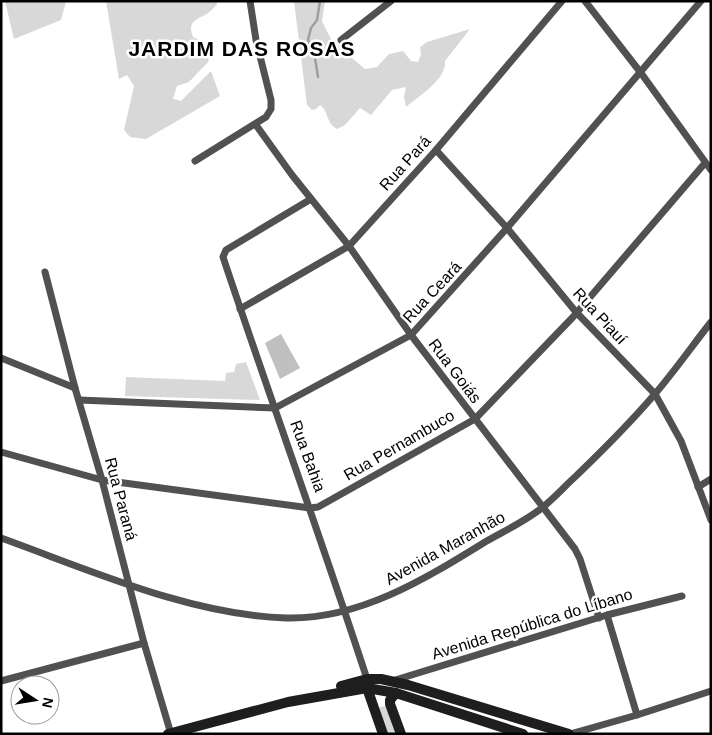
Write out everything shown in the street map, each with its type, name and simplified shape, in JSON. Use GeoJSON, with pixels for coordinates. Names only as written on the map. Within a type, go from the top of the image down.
{"type":"FeatureCollection","features":[{"type":"Feature","properties":{"kind":"main road"},"geometry":{"type":"LineString","coordinates":[[170,733],[367,683],[391,681],[415,686],[570,734]]}},
{"type":"Feature","properties":{"kind":"main road"},"geometry":{"type":"LineString","coordinates":[[367,683],[523,734]]}},
{"type":"Feature","properties":{"kind":"main road","name":"Rua Bahia"},"geometry":{"type":"LineString","coordinates":[[367,683],[383,734]]}},
{"type":"Feature","properties":{"kind":"main road"},"geometry":{"type":"LineString","coordinates":[[396,693],[390,700],[390,704],[401,734]]}},
{"type":"Feature","properties":{"kind":"main road"},"geometry":{"type":"LineString","coordinates":[[375,708],[380,702],[390,704]]}},
{"type":"Feature","properties":{"kind":"street"},"geometry":{"type":"LineString","coordinates":[[195,161],[256,125],[266,117],[270,109],[271,100],[256,40],[250,1]]}},
{"type":"Feature","properties":{"kind":"street"},"geometry":{"type":"LineString","coordinates":[[341,40],[391,1]]}},
{"type":"Feature","properties":{"kind":"street","name":"Rua Pará"},"geometry":{"type":"LineString","coordinates":[[240,309],[349,246],[436,150],[562,1]]}},
{"type":"Feature","properties":{"kind":"street"},"geometry":{"type":"LineString","coordinates":[[585,1],[641,73],[711,170]]}},
{"type":"Feature","properties":{"kind":"street","name":"Rua Ceará"},"geometry":{"type":"LineString","coordinates":[[275,408],[410,335],[507,228],[701,1]]}},
{"type":"Feature","properties":{"kind":"street","name":"Rua Goiás"},"geometry":{"type":"LineString","coordinates":[[256,125],[349,246],[410,335],[578,554],[599,618]]}},
{"type":"Feature","properties":{"kind":"street","name":"Rua Piauí"},"geometry":{"type":"LineString","coordinates":[[436,150],[507,228],[576,312],[655,394],[677,432],[711,520]]}},
{"type":"Feature","properties":{"kind":"street","name":"Rua Pernambuco"},"geometry":{"type":"LineString","coordinates":[[1,452],[102,480],[310,508],[318,507],[475,419],[576,312],[705,163]]}},
{"type":"Feature","properties":{"kind":"street","name":"Rua Bahia"},"geometry":{"type":"LineString","coordinates":[[311,199],[230,247],[226,250],[223,257],[310,508],[367,683]]}},
{"type":"Feature","properties":{"kind":"street","name":"Rua Paraná"},"geometry":{"type":"LineString","coordinates":[[45,272],[75,388],[102,480],[128,584],[170,733]]}},
{"type":"Feature","properties":{"kind":"street","name":"Avenida Maranhão"},"geometry":{"type":"LineString","coordinates":[[1,538],[128,584],[186,601],[246,615],[288,618],[345,612],[427,577],[542,508],[596,457],[655,394],[711,322]]}},
{"type":"Feature","properties":{"kind":"street"},"geometry":{"type":"LineString","coordinates":[[1,358],[75,388]]}},
{"type":"Feature","properties":{"kind":"street"},"geometry":{"type":"LineString","coordinates":[[79,400],[275,408]]}},
{"type":"Feature","properties":{"kind":"street"},"geometry":{"type":"LineString","coordinates":[[698,487],[711,479]]}},
{"type":"Feature","properties":{"kind":"street","name":"Avenida República do Líbano"},"geometry":{"type":"LineString","coordinates":[[391,681],[607,615],[682,596]]}},
{"type":"Feature","properties":{"kind":"street"},"geometry":{"type":"LineString","coordinates":[[607,615],[637,716]]}},
{"type":"Feature","properties":{"kind":"street"},"geometry":{"type":"LineString","coordinates":[[1,681],[144,643]]}},
{"type":"Feature","properties":{"kind":"street"},"geometry":{"type":"LineString","coordinates":[[570,734],[637,716],[711,691]]}},
{"type":"Feature","properties":{"kind":"shaded area"},"geometry":{"type":"Polygon","coordinates":[[[5,1],[66,1],[61,20],[14,39],[5,1]]]}},
{"type":"Feature","properties":{"kind":"shaded area"},"geometry":{"type":"Polygon","coordinates":[[[106,1],[217,1],[217,4],[207,14],[191,25],[193,37],[201,41],[209,61],[189,82],[177,86],[173,99],[181,101],[211,71],[220,96],[146,139],[130,137],[124,130],[134,86],[127,75],[119,79],[106,1]]]}},
{"type":"Feature","properties":{"kind":"shaded area"},"geometry":{"type":"Polygon","coordinates":[[[294,1],[325,1],[322,21],[332,41],[365,69],[377,67],[389,54],[403,51],[411,61],[418,62],[421,55],[420,47],[427,42],[470,29],[445,61],[442,74],[437,81],[406,107],[404,97],[406,87],[392,90],[371,115],[360,108],[345,125],[337,129],[333,127],[320,105],[312,110],[307,105],[294,1]]]}},
{"type":"Feature","properties":{"kind":"shaded area"},"geometry":{"type":"Polygon","coordinates":[[[246,362],[260,400],[125,396],[126,377],[225,381],[226,373],[234,372],[236,364],[246,362]]]}},
{"type":"Feature","properties":{"kind":"shaded area"},"geometry":{"type":"Polygon","coordinates":[[[386,706],[398,734],[387,734],[379,709],[386,706]]]}},
{"type":"Feature","properties":{"kind":"building"},"geometry":{"type":"Polygon","coordinates":[[[281,334],[300,368],[280,379],[265,343],[281,334]]]}},
{"type":"Feature","properties":{"kind":"waterway"},"geometry":{"type":"LineString","coordinates":[[318,77],[315,58],[308,40],[311,28],[317,20],[320,1]]}},
{"type":"Feature","properties":{"kind":"district","name":"JARDIM DAS ROSAS"},"geometry":{"type":"Point","coordinates":[242,48]}}]}
